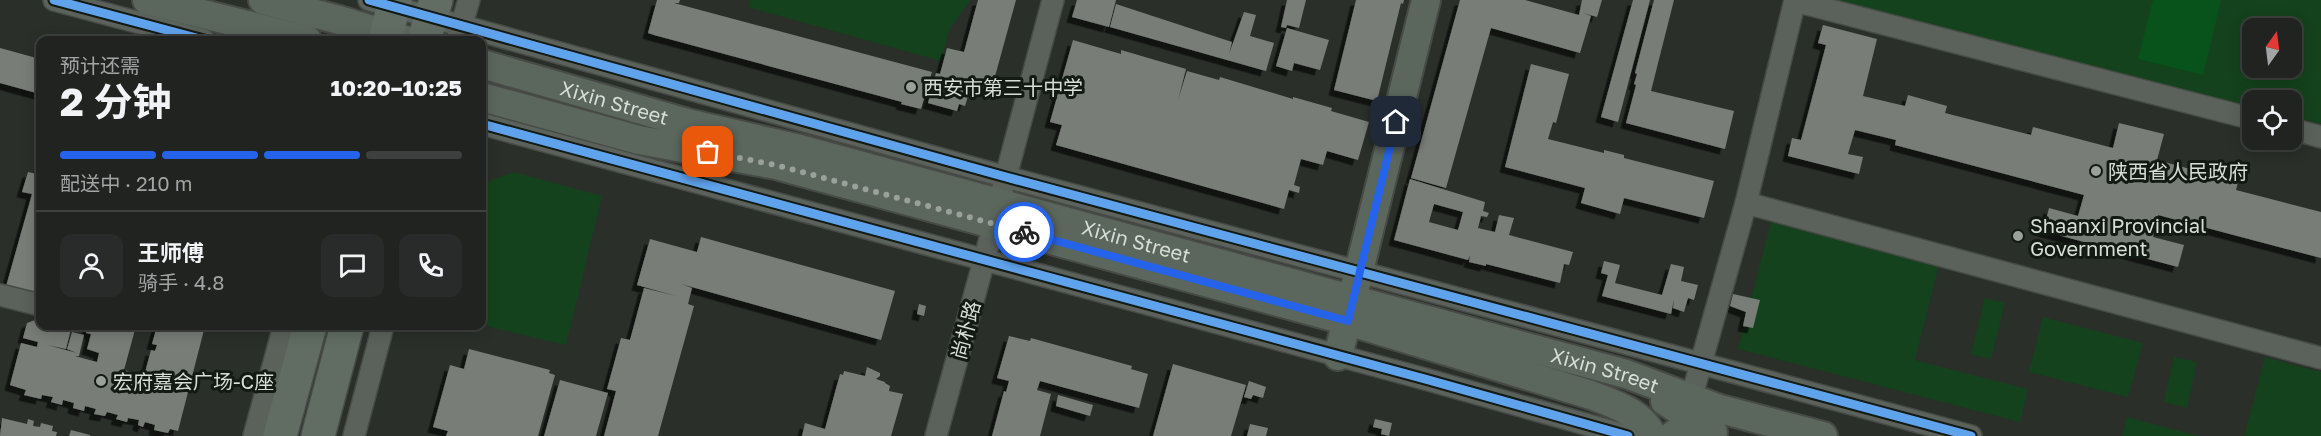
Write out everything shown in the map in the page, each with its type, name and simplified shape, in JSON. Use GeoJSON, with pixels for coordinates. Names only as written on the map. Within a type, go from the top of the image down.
{"type":"FeatureCollection","features":[{"type":"Feature","properties":{"kind":"main road"},"geometry":{"type":"LineString","coordinates":[[147,0],[172,26],[268,36]]}},
{"type":"Feature","properties":{"kind":"main road"},"geometry":{"type":"LineString","coordinates":[[263,0],[380,19]]}},
{"type":"Feature","properties":{"kind":"main road"},"geometry":{"type":"LineString","coordinates":[[1338,356],[1426,0]]}},
{"type":"Feature","properties":{"kind":"main road","name":"Xixin Street"},"geometry":{"type":"LineString","coordinates":[[486,65],[687,123],[800,149],[1000,201],[1350,310],[1618,406],[1637,418],[1652,436]]}},
{"type":"Feature","properties":{"kind":"main road","name":"Xixin Street"},"geometry":{"type":"LineString","coordinates":[[486,98],[639,140],[776,165],[1000,201]]}},
{"type":"Feature","properties":{"kind":"main road","name":"Xixin Street"},"geometry":{"type":"LineString","coordinates":[[1350,310],[1626,374],[1691,399],[1720,425]]}},
{"type":"Feature","properties":{"kind":"main road"},"geometry":{"type":"LineString","coordinates":[[280,436],[309,330]]}},
{"type":"Feature","properties":{"kind":"main road"},"geometry":{"type":"LineString","coordinates":[[318,436],[345,330]]}},
{"type":"Feature","properties":{"kind":"main road"},"geometry":{"type":"LineString","coordinates":[[1626,374],[1720,425]]}},
{"type":"Feature","properties":{"kind":"main road"},"geometry":{"type":"LineString","coordinates":[[1672,436],[1685,429],[1720,425],[1823,436]]}},
{"type":"Feature","properties":{"kind":"street"},"geometry":{"type":"LineString","coordinates":[[54,0],[172,26],[195,36]]}},
{"type":"Feature","properties":{"kind":"street"},"geometry":{"type":"LineString","coordinates":[[380,19],[430,19],[459,33],[468,0]]}},
{"type":"Feature","properties":{"kind":"street","name":"尚朴路"},"geometry":{"type":"LineString","coordinates":[[936,436],[1053,0]]}},
{"type":"Feature","properties":{"kind":"street"},"geometry":{"type":"LineString","coordinates":[[1691,399],[1746,203],[1795,0],[2242,116]]}},
{"type":"Feature","properties":{"kind":"street"},"geometry":{"type":"LineString","coordinates":[[486,41],[1000,201],[1360,271],[1971,436]]}},
{"type":"Feature","properties":{"kind":"street"},"geometry":{"type":"LineString","coordinates":[[486,125],[1628,436]]}},
{"type":"Feature","properties":{"kind":"street"},"geometry":{"type":"LineString","coordinates":[[2302,132],[2321,137]]}},
{"type":"Feature","properties":{"kind":"street"},"geometry":{"type":"LineString","coordinates":[[1746,203],[2321,358]]}},
{"type":"Feature","properties":{"kind":"street"},"geometry":{"type":"LineString","coordinates":[[0,296],[36,304]]}},
{"type":"Feature","properties":{"kind":"street"},"geometry":{"type":"LineString","coordinates":[[254,436],[283,330]]}},
{"type":"Feature","properties":{"kind":"street"},"geometry":{"type":"LineString","coordinates":[[354,436],[382,330]]}},
{"type":"Feature","properties":{"kind":"shaded area"},"geometry":{"type":"Polygon","coordinates":[[[750,0],[971,0],[950,28],[941,61],[748,7],[750,0]]]}},
{"type":"Feature","properties":{"kind":"shaded area"},"geometry":{"type":"Polygon","coordinates":[[[1829,0],[2321,0],[2321,124],[2302,119],[2302,90],[2242,90],[2242,104],[1829,0]]]}},
{"type":"Feature","properties":{"kind":"shaded area"},"geometry":{"type":"Polygon","coordinates":[[[2153,0],[2221,0],[2203,75],[2138,59],[2153,0]]]}},
{"type":"Feature","properties":{"kind":"shaded area"},"geometry":{"type":"Polygon","coordinates":[[[514,172],[602,196],[566,345],[486,326],[486,182],[514,172]]]}},
{"type":"Feature","properties":{"kind":"shaded area"},"geometry":{"type":"Polygon","coordinates":[[[1771,222],[1939,265],[1915,360],[2028,389],[2020,422],[1738,349],[1771,222]]]}},
{"type":"Feature","properties":{"kind":"shaded area"},"geometry":{"type":"Polygon","coordinates":[[[1985,298],[2005,303],[1991,359],[1971,354],[1985,298]]]}},
{"type":"Feature","properties":{"kind":"shaded area"},"geometry":{"type":"Polygon","coordinates":[[[2043,317],[2143,343],[2128,397],[2029,372],[2043,317]]]}},
{"type":"Feature","properties":{"kind":"shaded area"},"geometry":{"type":"Polygon","coordinates":[[[2174,357],[2197,362],[2187,408],[2164,402],[2174,357]]]}},
{"type":"Feature","properties":{"kind":"shaded area"},"geometry":{"type":"Polygon","coordinates":[[[2265,357],[2321,372],[2321,436],[2244,436],[2265,357]]]}},
{"type":"Feature","properties":{"kind":"shaded area"},"geometry":{"type":"Polygon","coordinates":[[[2127,417],[2199,436],[2122,436],[2127,417]]]}},
{"type":"Feature","properties":{"kind":"building"},"geometry":{"type":"Polygon","coordinates":[[[657,0],[680,0],[679,3],[674,3],[932,72],[921,109],[648,33],[657,0]]]}},
{"type":"Feature","properties":{"kind":"building"},"geometry":{"type":"Polygon","coordinates":[[[978,0],[1016,0],[991,91],[971,86],[965,106],[959,104],[957,111],[928,103],[936,73],[940,74],[947,48],[964,52],[978,0]]]}},
{"type":"Feature","properties":{"kind":"building"},"geometry":{"type":"Polygon","coordinates":[[[1077,0],[1116,0],[1109,27],[1072,17],[1077,0]]]}},
{"type":"Feature","properties":{"kind":"building"},"geometry":{"type":"Polygon","coordinates":[[[1287,0],[1306,0],[1299,28],[1287,25],[1286,28],[1281,27],[1287,0]]]}},
{"type":"Feature","properties":{"kind":"building"},"geometry":{"type":"Polygon","coordinates":[[[1356,0],[1404,0],[1403,4],[1401,3],[1377,101],[1334,90],[1356,0]]]}},
{"type":"Feature","properties":{"kind":"building"},"geometry":{"type":"Polygon","coordinates":[[[1460,0],[1525,0],[1579,15],[1582,0],[1602,0],[1597,17],[1583,13],[1591,16],[1580,53],[1491,28],[1446,188],[1411,178],[1460,0]]]}},
{"type":"Feature","properties":{"kind":"building"},"geometry":{"type":"Polygon","coordinates":[[[1633,0],[1650,0],[1618,122],[1601,117],[1633,0]]]}},
{"type":"Feature","properties":{"kind":"building"},"geometry":{"type":"Polygon","coordinates":[[[1654,0],[1674,0],[1651,91],[1734,111],[1725,149],[1626,123],[1636,85],[1634,84],[1637,74],[1635,73],[1654,0]]]}},
{"type":"Feature","properties":{"kind":"building"},"geometry":{"type":"Polygon","coordinates":[[[1116,4],[1232,42],[1229,54],[1244,12],[1256,15],[1250,36],[1274,43],[1266,71],[1110,27],[1116,4]]]}},
{"type":"Feature","properties":{"kind":"building","name":"陕西省人民政府"},"geometry":{"type":"Polygon","coordinates":[[[1823,25],[1877,39],[1863,96],[1905,106],[1908,95],[1947,106],[1945,113],[2031,135],[2033,127],[2113,148],[2119,123],[2164,134],[2157,160],[2238,182],[2236,190],[2321,212],[2321,258],[2158,215],[2153,237],[2184,245],[2178,267],[2043,231],[2049,208],[2078,216],[2084,195],[1895,145],[1896,140],[1855,130],[1848,154],[1863,157],[1859,174],[1788,156],[1792,138],[1801,140],[1826,45],[1818,43],[1823,25]]]}},
{"type":"Feature","properties":{"kind":"building"},"geometry":{"type":"Polygon","coordinates":[[[1287,28],[1329,40],[1320,70],[1294,63],[1292,71],[1276,66],[1287,28]]]}},
{"type":"Feature","properties":{"kind":"building"},"geometry":{"type":"Polygon","coordinates":[[[1073,40],[1121,54],[1121,50],[1186,69],[1178,100],[1187,71],[1219,80],[1220,77],[1293,99],[1293,97],[1369,122],[1358,160],[1327,151],[1323,165],[1301,159],[1294,185],[1300,187],[1299,193],[1289,190],[1284,209],[1056,145],[1062,125],[1050,122],[1073,40]]]}},
{"type":"Feature","properties":{"kind":"building"},"geometry":{"type":"Polygon","coordinates":[[[0,48],[36,58],[36,93],[0,83],[0,48]]]}},
{"type":"Feature","properties":{"kind":"building"},"geometry":{"type":"Polygon","coordinates":[[[1531,64],[1569,74],[1556,123],[1553,122],[1548,139],[1604,153],[1604,150],[1624,155],[1624,158],[1714,181],[1704,218],[1624,198],[1620,214],[1581,203],[1585,188],[1505,167],[1531,64]]]}},
{"type":"Feature","properties":{"kind":"building"},"geometry":{"type":"Polygon","coordinates":[[[28,172],[36,174],[36,299],[5,290],[32,194],[22,192],[28,172]]]}},
{"type":"Feature","properties":{"kind":"building"},"geometry":{"type":"Polygon","coordinates":[[[1410,179],[1485,202],[1483,211],[1489,213],[1487,217],[1481,216],[1478,228],[1495,232],[1499,215],[1514,218],[1509,235],[1573,252],[1569,265],[1564,264],[1560,283],[1486,264],[1486,266],[1469,262],[1470,255],[1468,260],[1394,240],[1410,179]],[[1434,204],[1429,222],[1458,230],[1463,212],[1434,204]]]}},
{"type":"Feature","properties":{"kind":"building"},"geometry":{"type":"Polygon","coordinates":[[[701,237],[895,291],[881,340],[681,284],[692,288],[688,304],[694,306],[658,436],[604,436],[616,391],[607,389],[621,338],[630,340],[644,288],[676,296],[637,285],[650,239],[697,252],[701,237]]]}},
{"type":"Feature","properties":{"kind":"building"},"geometry":{"type":"Polygon","coordinates":[[[1604,261],[1620,265],[1615,283],[1662,295],[1671,264],[1684,267],[1681,281],[1698,285],[1694,300],[1688,298],[1684,312],[1673,308],[1674,299],[1671,314],[1602,296],[1608,275],[1601,273],[1604,261]]]}},
{"type":"Feature","properties":{"kind":"building"},"geometry":{"type":"Polygon","coordinates":[[[1733,294],[1760,300],[1753,328],[1743,326],[1746,312],[1730,306],[1733,294]]]}},
{"type":"Feature","properties":{"kind":"building"},"geometry":{"type":"Polygon","coordinates":[[[919,304],[926,306],[924,316],[917,314],[919,304]]]}},
{"type":"Feature","properties":{"kind":"building","name":"宏府嘉会广场-C座"},"geometry":{"type":"Polygon","coordinates":[[[36,320],[36,330],[71,330],[66,349],[47,345],[77,353],[67,349],[72,332],[84,335],[79,356],[75,356],[97,362],[99,353],[87,349],[91,334],[86,333],[87,330],[135,330],[124,370],[144,376],[151,350],[155,351],[157,345],[152,344],[156,330],[204,330],[178,431],[170,429],[168,433],[154,430],[155,425],[145,422],[143,427],[138,425],[139,420],[128,418],[127,422],[116,419],[118,415],[107,412],[105,416],[94,414],[96,409],[85,406],[84,411],[73,408],[74,403],[63,400],[62,405],[51,402],[53,397],[42,395],[41,399],[24,395],[26,390],[10,385],[21,343],[37,347],[38,342],[23,338],[27,323],[36,320]]]}},
{"type":"Feature","properties":{"kind":"building"},"geometry":{"type":"Polygon","coordinates":[[[1009,336],[1030,341],[1031,338],[1132,366],[1131,369],[1148,374],[1139,408],[1040,381],[1037,390],[1051,394],[1040,436],[992,436],[1004,391],[1006,392],[1009,381],[997,378],[1009,336]]]}},
{"type":"Feature","properties":{"kind":"building"},"geometry":{"type":"Polygon","coordinates":[[[469,349],[550,370],[549,373],[555,375],[538,436],[446,436],[448,431],[433,427],[450,365],[464,369],[469,349]]]}},
{"type":"Feature","properties":{"kind":"building"},"geometry":{"type":"Polygon","coordinates":[[[1173,364],[1246,385],[1231,436],[1153,436],[1173,364]]]}},
{"type":"Feature","properties":{"kind":"building"},"geometry":{"type":"Polygon","coordinates":[[[867,367],[880,373],[876,379],[890,386],[889,391],[903,394],[891,436],[802,436],[805,423],[825,429],[840,374],[843,375],[844,371],[865,376],[867,367]]]}},
{"type":"Feature","properties":{"kind":"building"},"geometry":{"type":"Polygon","coordinates":[[[560,380],[608,393],[596,436],[544,436],[560,380]]]}},
{"type":"Feature","properties":{"kind":"building"},"geometry":{"type":"Polygon","coordinates":[[[1249,381],[1266,387],[1263,398],[1253,395],[1251,399],[1244,397],[1249,381]]]}},
{"type":"Feature","properties":{"kind":"building"},"geometry":{"type":"Polygon","coordinates":[[[1058,395],[1093,405],[1090,416],[1056,406],[1058,395]]]}},
{"type":"Feature","properties":{"kind":"building"},"geometry":{"type":"Polygon","coordinates":[[[2,418],[27,424],[28,419],[34,421],[33,426],[40,427],[41,423],[53,426],[52,431],[57,432],[56,436],[0,436],[2,418]]]}},
{"type":"Feature","properties":{"kind":"building"},"geometry":{"type":"Polygon","coordinates":[[[1375,419],[1392,423],[1389,436],[1381,434],[1382,429],[1373,427],[1375,419]]]}},
{"type":"Feature","properties":{"kind":"building"},"geometry":{"type":"Polygon","coordinates":[[[1250,424],[1268,428],[1266,436],[1247,436],[1250,424]]]}},
{"type":"Feature","properties":{"kind":"building"},"geometry":{"type":"Polygon","coordinates":[[[71,430],[90,435],[90,436],[69,436],[71,430]]]}},
{"type":"Feature","properties":{"kind":"cycle path"},"geometry":{"type":"LineString","coordinates":[[54,0],[189,36]]}},
{"type":"Feature","properties":{"kind":"cycle path"},"geometry":{"type":"LineString","coordinates":[[369,0],[1006,177],[1971,436]]}},
{"type":"Feature","properties":{"kind":"cycle path"},"geometry":{"type":"LineString","coordinates":[[486,125],[1628,436]]}},
{"type":"Feature","properties":{"kind":"way so far"},"geometry":{"type":"LineString","coordinates":[[708,152],[776,165],[1024,232]]}},
{"type":"Feature","properties":{"kind":"place","name":"西安市第三十中学"},"geometry":{"type":"Point","coordinates":[911,87]}},
{"type":"Feature","properties":{"kind":"place","name":"陕西省人民政府"},"geometry":{"type":"Point","coordinates":[2096,171]}},
{"type":"Feature","properties":{"kind":"place","name":"Shaanxi Provincial Government"},"geometry":{"type":"Point","coordinates":[2018,236]}},
{"type":"Feature","properties":{"kind":"place","name":"宏府嘉会广场-C座"},"geometry":{"type":"Point","coordinates":[101,381]}},
{"type":"Feature","properties":{"kind":"route"},"geometry":{"type":"LineString","coordinates":[[1024,232],[1348,321],[1396,122]]}}]}
